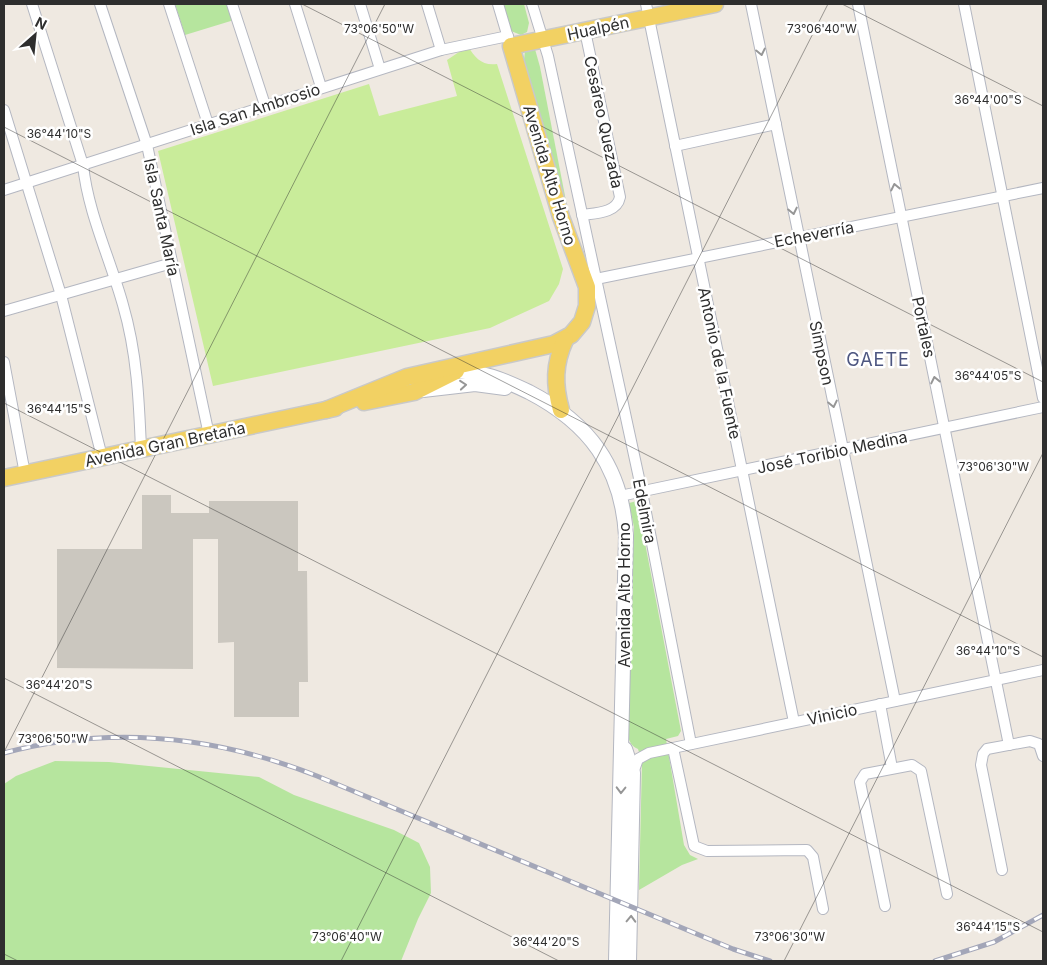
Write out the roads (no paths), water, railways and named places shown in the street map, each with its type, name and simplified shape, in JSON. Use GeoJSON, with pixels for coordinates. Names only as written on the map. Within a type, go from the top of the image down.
{"type":"FeatureCollection","features":[{"type":"Feature","properties":{"kind":"main road","name":"Hualpén"},"geometry":{"type":"LineString","coordinates":[[509,41],[544,39],[585,30],[648,10],[715,4]]}},
{"type":"Feature","properties":{"kind":"main road","name":"Avenida Alto Horno"},"geometry":{"type":"LineString","coordinates":[[509,41],[561,217],[591,280],[585,314],[577,329],[565,340]]}},
{"type":"Feature","properties":{"kind":"main road","name":"Avenida Gran Bretaña"},"geometry":{"type":"LineString","coordinates":[[326,410],[384,386],[424,373],[535,349],[565,340]]}},
{"type":"Feature","properties":{"kind":"main road"},"geometry":{"type":"LineString","coordinates":[[561,410],[556,389],[556,371],[565,340]]}},
{"type":"Feature","properties":{"kind":"main road","name":"Avenida Gran Bretaña"},"geometry":{"type":"LineString","coordinates":[[456,370],[476,361]]}},
{"type":"Feature","properties":{"kind":"main road","name":"Avenida Gran Bretaña"},"geometry":{"type":"LineString","coordinates":[[424,373],[456,370],[490,376],[528,392],[561,410]]}},
{"type":"Feature","properties":{"kind":"main road"},"geometry":{"type":"LineString","coordinates":[[414,392],[456,370]]}},
{"type":"Feature","properties":{"kind":"main road","name":"Avenida Gran Bretaña"},"geometry":{"type":"LineString","coordinates":[[4,478],[414,392],[475,384],[528,392]]}},
{"type":"Feature","properties":{"kind":"main road","name":"Avenida Alto Horno"},"geometry":{"type":"LineString","coordinates":[[561,410],[585,433],[597,448],[612,473],[620,496],[626,536],[616,961]]}},
{"type":"Feature","properties":{"kind":"main road","name":"Avenida Alto Horno"},"geometry":{"type":"LineString","coordinates":[[622,741],[633,773],[629,961]]}},
{"type":"Feature","properties":{"kind":"street"},"geometry":{"type":"LineString","coordinates":[[32,4],[83,165],[85,183],[116,280],[135,352],[141,449]]}},
{"type":"Feature","properties":{"kind":"street","name":"Isla Santa María"},"geometry":{"type":"LineString","coordinates":[[100,4],[146,144],[209,435]]}},
{"type":"Feature","properties":{"kind":"street"},"geometry":{"type":"LineString","coordinates":[[169,4],[208,124]]}},
{"type":"Feature","properties":{"kind":"street"},"geometry":{"type":"LineString","coordinates":[[232,4],[265,105]]}},
{"type":"Feature","properties":{"kind":"street"},"geometry":{"type":"LineString","coordinates":[[295,4],[321,87]]}},
{"type":"Feature","properties":{"kind":"street"},"geometry":{"type":"LineString","coordinates":[[360,4],[380,69]]}},
{"type":"Feature","properties":{"kind":"street"},"geometry":{"type":"LineString","coordinates":[[427,4],[441,50]]}},
{"type":"Feature","properties":{"kind":"street","name":"Avenida Alto Horno"},"geometry":{"type":"LineString","coordinates":[[498,4],[509,41]]}},
{"type":"Feature","properties":{"kind":"street","name":"Avenida Alto Horno"},"geometry":{"type":"LineString","coordinates":[[532,4],[544,39],[582,215],[591,280]]}},
{"type":"Feature","properties":{"kind":"street","name":"Simpson"},"geometry":{"type":"LineString","coordinates":[[751,4],[895,701]]}},
{"type":"Feature","properties":{"kind":"street","name":"Portales"},"geometry":{"type":"LineString","coordinates":[[858,4],[1009,744]]}},
{"type":"Feature","properties":{"kind":"street"},"geometry":{"type":"LineString","coordinates":[[964,4],[1043,398]]}},
{"type":"Feature","properties":{"kind":"street","name":"Antonio de la Fuente"},"geometry":{"type":"LineString","coordinates":[[648,10],[794,722]]}},
{"type":"Feature","properties":{"kind":"street","name":"Cesáreo Quezada"},"geometry":{"type":"LineString","coordinates":[[582,215],[613,208],[618,204],[620,197],[585,30]]}},
{"type":"Feature","properties":{"kind":"street","name":"Isla San Ambrosio"},"geometry":{"type":"LineString","coordinates":[[4,190],[441,50],[509,41]]}},
{"type":"Feature","properties":{"kind":"street"},"geometry":{"type":"LineString","coordinates":[[4,110],[61,295],[102,457]]}},
{"type":"Feature","properties":{"kind":"street"},"geometry":{"type":"LineString","coordinates":[[675,146],[776,124]]}},
{"type":"Feature","properties":{"kind":"street","name":"Echeverría"},"geometry":{"type":"LineString","coordinates":[[591,280],[1043,188]]}},
{"type":"Feature","properties":{"kind":"street"},"geometry":{"type":"LineString","coordinates":[[4,311],[172,264]]}},
{"type":"Feature","properties":{"kind":"street","name":"Edelmira"},"geometry":{"type":"LineString","coordinates":[[591,280],[642,492],[691,744]]}},
{"type":"Feature","properties":{"kind":"street"},"geometry":{"type":"LineString","coordinates":[[4,362],[25,474]]}},
{"type":"Feature","properties":{"kind":"street","name":"José Toribio Medina"},"geometry":{"type":"LineString","coordinates":[[620,496],[1043,407]]}},
{"type":"Feature","properties":{"kind":"street","name":"Vinicio"},"geometry":{"type":"LineString","coordinates":[[633,773],[635,765],[641,757],[673,748],[1043,670]]}},
{"type":"Feature","properties":{"kind":"street"},"geometry":{"type":"LineString","coordinates":[[880,704],[892,768]]}},
{"type":"Feature","properties":{"kind":"street"},"geometry":{"type":"LineString","coordinates":[[1002,870],[981,762],[982,754],[987,749],[1009,744],[1034,742],[1041,747],[1043,756]]}},
{"type":"Feature","properties":{"kind":"street"},"geometry":{"type":"LineString","coordinates":[[673,748],[694,846],[707,852],[807,850],[813,857],[823,909]]}},
{"type":"Feature","properties":{"kind":"street"},"geometry":{"type":"LineString","coordinates":[[885,906],[860,782],[865,774],[892,768],[912,765],[921,771],[948,894]]}},
{"type":"Feature","properties":{"kind":"railway"},"geometry":{"type":"LineString","coordinates":[[4,753],[44,744],[83,739],[123,737],[202,744],[279,762],[317,776],[733,949],[770,961]]}},
{"type":"Feature","properties":{"kind":"railway"},"geometry":{"type":"LineString","coordinates":[[935,961],[994,942],[1043,915]]}},
{"type":"Feature","properties":{"kind":"district","name":"GAETE"},"geometry":{"type":"Point","coordinates":[878,360]}}]}
